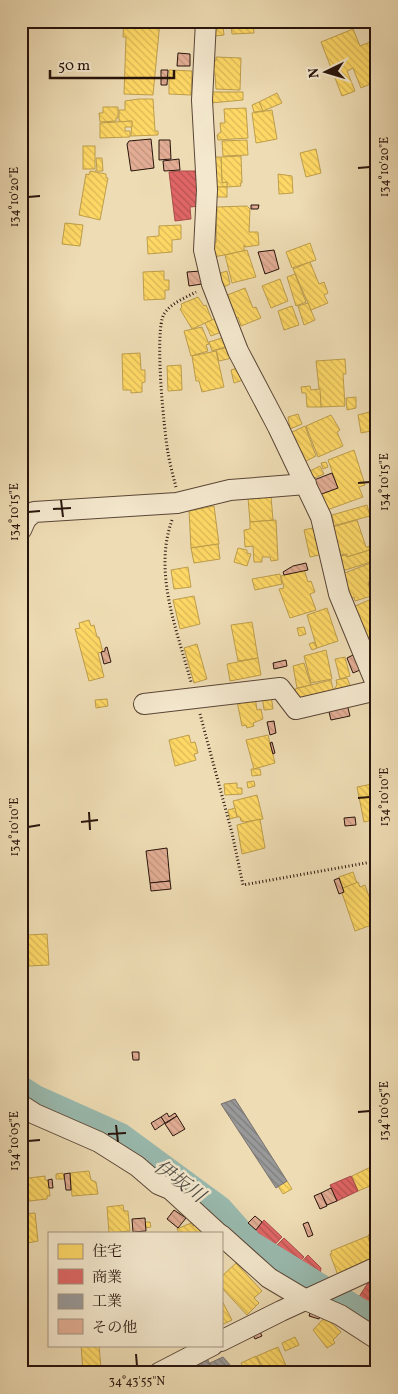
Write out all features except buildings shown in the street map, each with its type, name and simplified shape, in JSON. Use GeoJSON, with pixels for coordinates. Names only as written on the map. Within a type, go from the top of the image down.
{"type":"FeatureCollection","features":[{"type":"Feature","properties":{"kind":"street"},"geometry":{"type":"LineString","coordinates":[[206,21],[202,100],[206,190],[204,250],[212,284],[238,352],[321,517],[339,594],[377,686]]}},
{"type":"Feature","properties":{"kind":"street"},"geometry":{"type":"LineString","coordinates":[[21,530],[26,519],[34,512],[176,503],[230,490],[306,484]]}},
{"type":"Feature","properties":{"kind":"street"},"geometry":{"type":"LineString","coordinates":[[144,704],[280,688],[296,709],[377,690]]}},
{"type":"Feature","properties":{"kind":"street"},"geometry":{"type":"LineString","coordinates":[[21,1105],[35,1114],[99,1142],[137,1166],[158,1184],[170,1189],[217,1232]]}},
{"type":"Feature","properties":{"kind":"street"},"geometry":{"type":"LineString","coordinates":[[222,1236],[269,1278],[340,1315],[377,1339]]}},
{"type":"Feature","properties":{"kind":"street"},"geometry":{"type":"LineString","coordinates":[[222,1341],[377,1267]]}},
{"type":"Feature","properties":{"kind":"street"},"geometry":{"type":"LineString","coordinates":[[159,1373],[211,1346]]}},
{"type":"Feature","properties":{"kind":"path"},"geometry":{"type":"LineString","coordinates":[[212,284],[176,302],[164,314],[160,329],[163,408],[168,454],[176,487],[176,503],[165,540],[165,570],[167,591],[232,834],[243,885],[377,861]]}},
{"type":"Feature","properties":{"kind":"waterway","name":"伊坂川"},"geometry":{"type":"LineString","coordinates":[[21,1091],[35,1100],[120,1138],[218,1210],[249,1245],[359,1313],[377,1321]]}}]}
